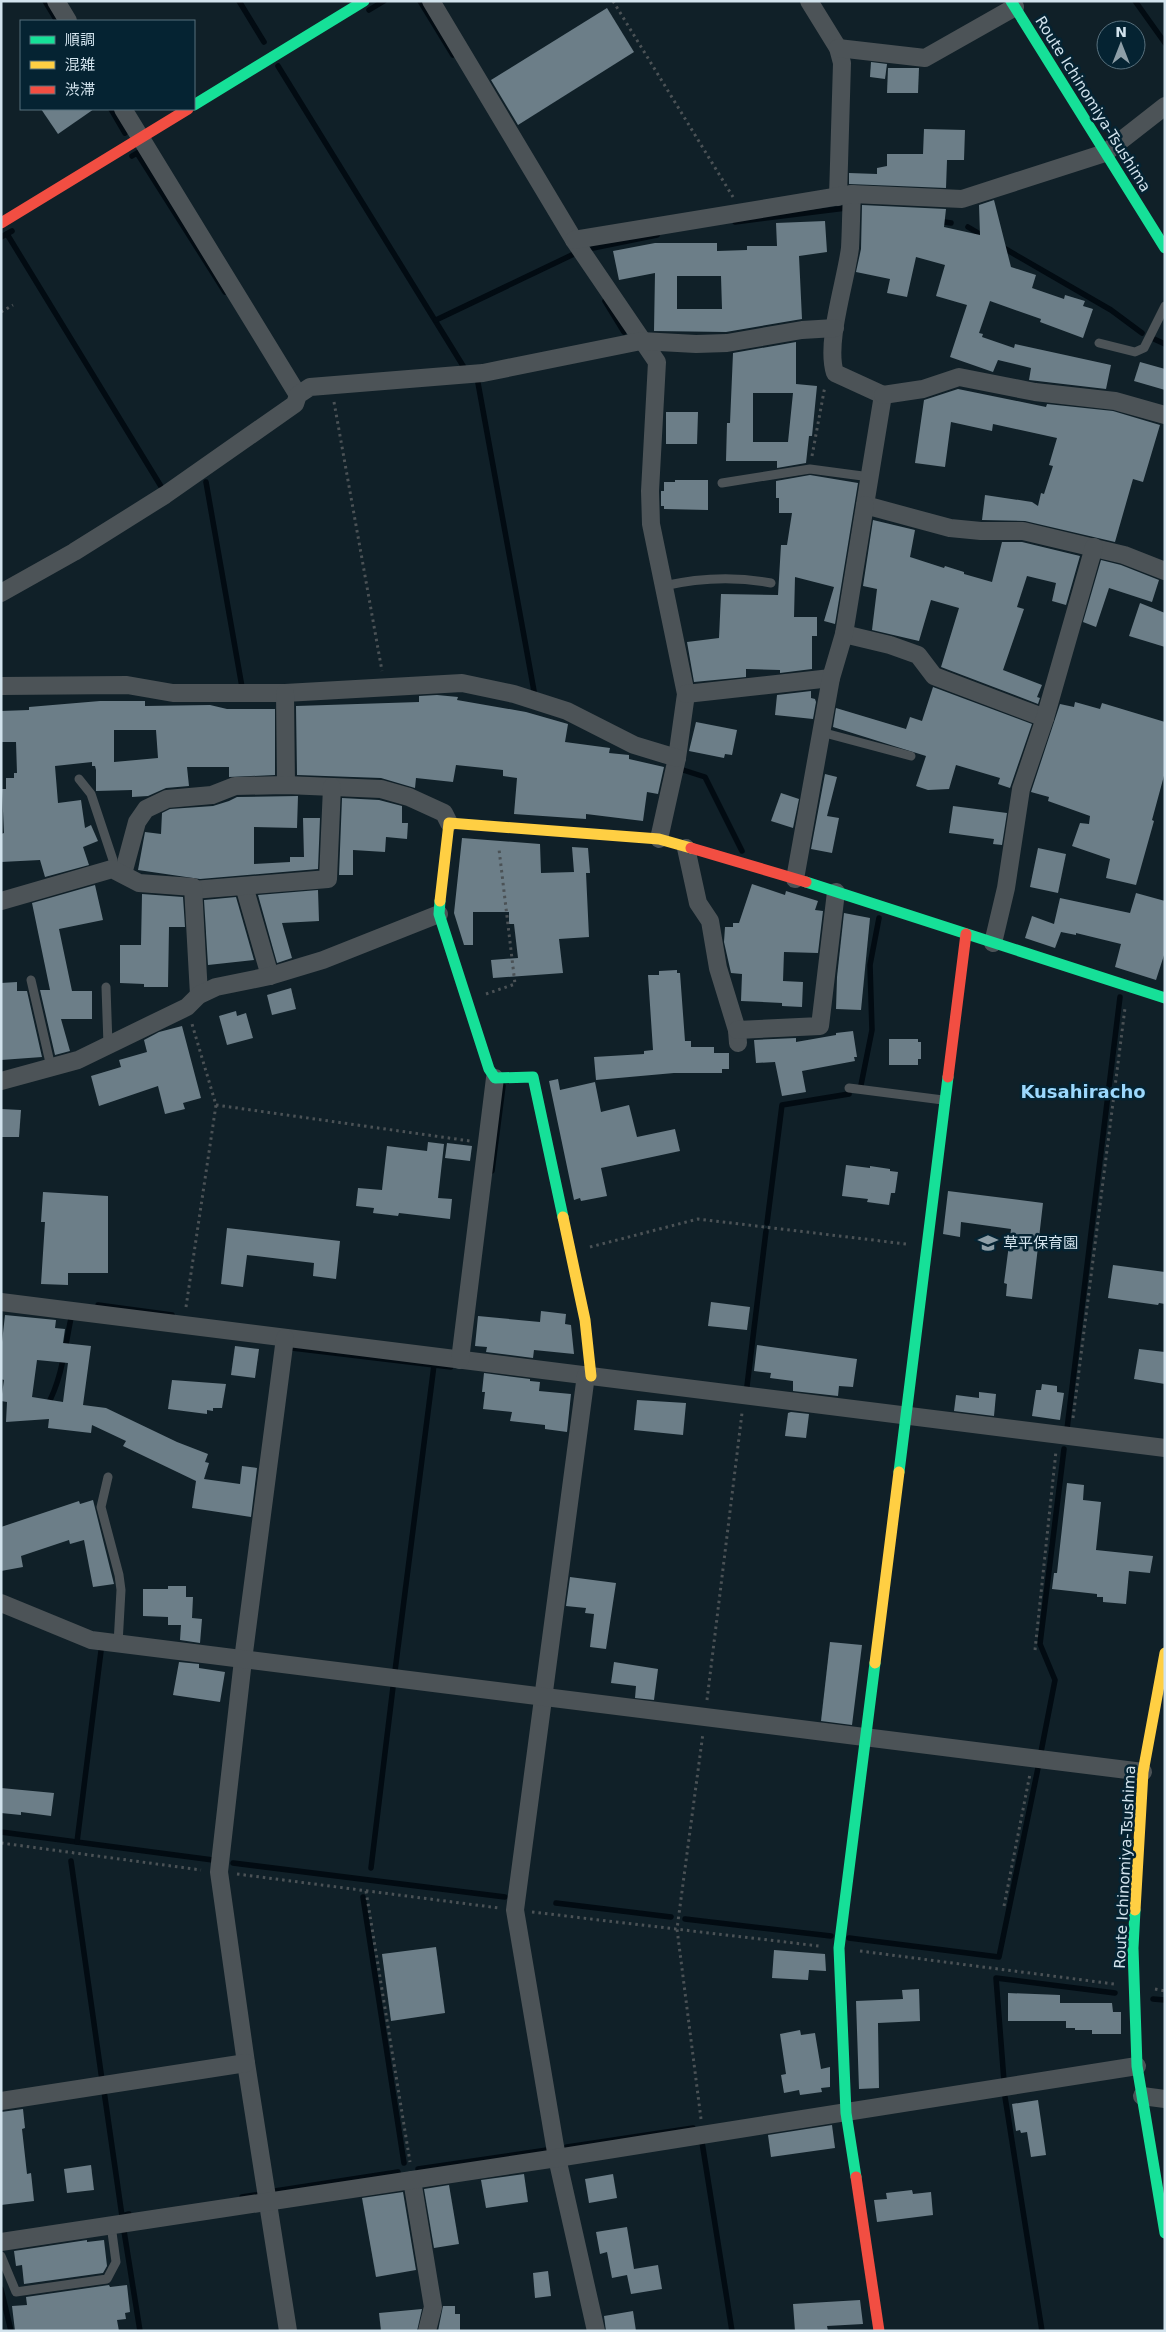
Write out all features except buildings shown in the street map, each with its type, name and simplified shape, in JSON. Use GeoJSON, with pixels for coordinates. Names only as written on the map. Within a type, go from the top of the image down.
{"type":"FeatureCollection","features":[{"type":"Feature","properties":{"kind":"street"},"geometry":{"type":"LineString","coordinates":[[56,1],[67,20]]}},
{"type":"Feature","properties":{"kind":"street"},"geometry":{"type":"LineString","coordinates":[[195,104],[364,1]]}},
{"type":"Feature","properties":{"kind":"street"},"geometry":{"type":"LineString","coordinates":[[431,1],[574,240],[657,362],[650,491],[651,524],[686,694],[677,758],[659,839]]}},
{"type":"Feature","properties":{"kind":"street"},"geometry":{"type":"LineString","coordinates":[[809,1],[838,48],[842,63],[845,195],[850,249],[835,328],[832,364],[835,373],[883,395],[923,388],[959,377],[1035,392],[1115,401],[1165,415]]}},
{"type":"Feature","properties":{"kind":"street"},"geometry":{"type":"LineString","coordinates":[[838,48],[925,58],[1013,4]]}},
{"type":"Feature","properties":{"kind":"street","name":"Route Ichinomiya-Tsushima"},"geometry":{"type":"LineString","coordinates":[[1013,4],[1165,248]]}},
{"type":"Feature","properties":{"kind":"street"},"geometry":{"type":"LineString","coordinates":[[574,240],[845,195],[962,199],[1106,153],[1165,106]]}},
{"type":"Feature","properties":{"kind":"street"},"geometry":{"type":"LineString","coordinates":[[124,110],[298,395]]}},
{"type":"Feature","properties":{"kind":"street"},"geometry":{"type":"LineString","coordinates":[[1,223],[186,110]]}},
{"type":"Feature","properties":{"kind":"street"},"geometry":{"type":"LineString","coordinates":[[1,593],[74,552],[164,495],[295,404],[298,395],[310,387],[483,374],[641,341],[696,344],[727,343],[802,330],[835,328]]}},
{"type":"Feature","properties":{"kind":"street"},"geometry":{"type":"LineString","coordinates":[[795,879],[831,678],[844,634],[883,395]]}},
{"type":"Feature","properties":{"kind":"street"},"geometry":{"type":"LineString","coordinates":[[865,505],[950,528],[982,531],[1023,531],[1124,555],[1165,571]]}},
{"type":"Feature","properties":{"kind":"street"},"geometry":{"type":"LineString","coordinates":[[993,943],[1006,888],[1021,788],[1045,718],[1094,547]]}},
{"type":"Feature","properties":{"kind":"street"},"geometry":{"type":"LineString","coordinates":[[844,634],[918,655],[934,676],[1045,718]]}},
{"type":"Feature","properties":{"kind":"street"},"geometry":{"type":"LineString","coordinates":[[686,694],[831,678]]}},
{"type":"Feature","properties":{"kind":"street"},"geometry":{"type":"LineString","coordinates":[[1,686],[127,685],[174,693],[285,693],[462,683],[514,694],[567,711],[634,745],[677,758]]}},
{"type":"Feature","properties":{"kind":"street"},"geometry":{"type":"LineString","coordinates":[[285,693],[286,785]]}},
{"type":"Feature","properties":{"kind":"street"},"geometry":{"type":"LineString","coordinates":[[117,872],[137,822],[146,809],[167,799],[212,795],[235,786],[286,785],[381,789],[409,798],[444,813],[449,822],[439,914],[489,1070],[495,1078],[460,1360]]}},
{"type":"Feature","properties":{"kind":"street"},"geometry":{"type":"LineString","coordinates":[[193,890],[328,879],[332,787]]}},
{"type":"Feature","properties":{"kind":"street"},"geometry":{"type":"LineString","coordinates":[[449,822],[500,828],[659,839],[795,879],[1165,998]]}},
{"type":"Feature","properties":{"kind":"street"},"geometry":{"type":"LineString","coordinates":[[686,848],[698,903],[710,921],[718,968],[738,1036],[820,1026],[836,892]]}},
{"type":"Feature","properties":{"kind":"street"},"geometry":{"type":"LineString","coordinates":[[1,901],[117,872],[139,883],[193,887],[193,1001]]}},
{"type":"Feature","properties":{"kind":"street"},"geometry":{"type":"LineString","coordinates":[[244,886],[270,976]]}},
{"type":"Feature","properties":{"kind":"street"},"geometry":{"type":"LineString","coordinates":[[1,1081],[78,1060],[193,1001],[216,987],[270,976],[322,960],[439,914]]}},
{"type":"Feature","properties":{"kind":"street"},"geometry":{"type":"LineString","coordinates":[[879,2331],[846,2113],[838,1948],[966,934]]}},
{"type":"Feature","properties":{"kind":"street"},"geometry":{"type":"LineString","coordinates":[[495,1078],[533,1077],[585,1320],[588,1376],[515,1910],[557,2158],[596,2331]]}},
{"type":"Feature","properties":{"kind":"street"},"geometry":{"type":"LineString","coordinates":[[1,1302],[1165,1448]]}},
{"type":"Feature","properties":{"kind":"street"},"geometry":{"type":"LineString","coordinates":[[285,1338],[243,1660],[219,1872],[246,2064],[288,2331]]}},
{"type":"Feature","properties":{"kind":"street"},"geometry":{"type":"LineString","coordinates":[[1,1603],[91,1640],[118,1644],[1150,1773]]}},
{"type":"Feature","properties":{"kind":"street","name":"Route Ichinomiya-Tsushima"},"geometry":{"type":"LineString","coordinates":[[1165,1653],[1150,1773],[1133,1948],[1137,2066],[1165,2233]]}},
{"type":"Feature","properties":{"kind":"street"},"geometry":{"type":"LineString","coordinates":[[1,2102],[246,2064]]}},
{"type":"Feature","properties":{"kind":"street"},"geometry":{"type":"LineString","coordinates":[[1,2242],[557,2158],[1137,2066]]}},
{"type":"Feature","properties":{"kind":"street"},"geometry":{"type":"LineString","coordinates":[[1142,2096],[1165,2099]]}},
{"type":"Feature","properties":{"kind":"street"},"geometry":{"type":"LineString","coordinates":[[412,2180],[433,2307],[427,2331]]}},
{"type":"Feature","properties":{"kind":"lane"},"geometry":{"type":"LineString","coordinates":[[1099,343],[1136,352],[1144,348],[1165,306]]}},
{"type":"Feature","properties":{"kind":"lane"},"geometry":{"type":"LineString","coordinates":[[722,483],[810,469],[870,477]]}},
{"type":"Feature","properties":{"kind":"lane"},"geometry":{"type":"LineString","coordinates":[[663,586],[697,579],[757,580],[771,583]]}},
{"type":"Feature","properties":{"kind":"lane"},"geometry":{"type":"LineString","coordinates":[[821,732],[912,756]]}},
{"type":"Feature","properties":{"kind":"lane"},"geometry":{"type":"LineString","coordinates":[[80,779],[91,794],[117,872]]}},
{"type":"Feature","properties":{"kind":"lane"},"geometry":{"type":"LineString","coordinates":[[31,980],[51,1067]]}},
{"type":"Feature","properties":{"kind":"lane"},"geometry":{"type":"LineString","coordinates":[[106,987],[108,1045]]}},
{"type":"Feature","properties":{"kind":"lane"},"geometry":{"type":"LineString","coordinates":[[849,1088],[945,1100]]}},
{"type":"Feature","properties":{"kind":"lane"},"geometry":{"type":"LineString","coordinates":[[108,1477],[101,1507],[121,1590],[118,1644]]}},
{"type":"Feature","properties":{"kind":"lane"},"geometry":{"type":"LineString","coordinates":[[1,2256],[16,2292],[107,2279],[116,2262],[111,2226]]}},
{"type":"Feature","properties":{"kind":"path"},"geometry":{"type":"LineString","coordinates":[[613,1],[743,212]]}},
{"type":"Feature","properties":{"kind":"path"},"geometry":{"type":"LineString","coordinates":[[1,312],[13,305]]}},
{"type":"Feature","properties":{"kind":"path"},"geometry":{"type":"LineString","coordinates":[[810,469],[828,374],[832,364]]}},
{"type":"Feature","properties":{"kind":"path"},"geometry":{"type":"LineString","coordinates":[[330,384],[385,686]]}},
{"type":"Feature","properties":{"kind":"path"},"geometry":{"type":"LineString","coordinates":[[467,1000],[515,984],[499,849],[500,828]]}},
{"type":"Feature","properties":{"kind":"path"},"geometry":{"type":"LineString","coordinates":[[1036,1650],[1064,1436],[1128,986]]}},
{"type":"Feature","properties":{"kind":"path"},"geometry":{"type":"LineString","coordinates":[[184,1325],[216,1105],[193,1001]]}},
{"type":"Feature","properties":{"kind":"path"},"geometry":{"type":"LineString","coordinates":[[216,1105],[487,1143]]}},
{"type":"Feature","properties":{"kind":"path"},"geometry":{"type":"LineString","coordinates":[[571,1252],[698,1219],[927,1247]]}},
{"type":"Feature","properties":{"kind":"path"},"geometry":{"type":"LineString","coordinates":[[703,2135],[677,1929],[744,1395]]}},
{"type":"Feature","properties":{"kind":"path"},"geometry":{"type":"LineString","coordinates":[[1004,1906],[1033,1759]]}},
{"type":"Feature","properties":{"kind":"path"},"geometry":{"type":"LineString","coordinates":[[1,1843],[515,1910],[838,1948],[1165,1991]]}},
{"type":"Feature","properties":{"kind":"path"},"geometry":{"type":"LineString","coordinates":[[366,1891],[412,2180]]}},
{"type":"Feature","properties":{"kind":"waterway"},"geometry":{"type":"LineString","coordinates":[[45,1],[56,20]]}},
{"type":"Feature","properties":{"kind":"waterway"},"geometry":{"type":"LineString","coordinates":[[239,1],[264,42]]}},
{"type":"Feature","properties":{"kind":"waterway"},"geometry":{"type":"LineString","coordinates":[[369,10],[384,1]]}},
{"type":"Feature","properties":{"kind":"waterway"},"geometry":{"type":"LineString","coordinates":[[420,1],[453,55]]}},
{"type":"Feature","properties":{"kind":"waterway"},"geometry":{"type":"LineString","coordinates":[[1135,1],[1165,43]]}},
{"type":"Feature","properties":{"kind":"waterway"},"geometry":{"type":"LineString","coordinates":[[278,66],[465,369]]}},
{"type":"Feature","properties":{"kind":"waterway"},"geometry":{"type":"LineString","coordinates":[[112,110],[125,133]]}},
{"type":"Feature","properties":{"kind":"waterway"},"geometry":{"type":"LineString","coordinates":[[132,156],[137,153],[225,292]]}},
{"type":"Feature","properties":{"kind":"waterway"},"geometry":{"type":"LineString","coordinates":[[735,222],[846,208]]}},
{"type":"Feature","properties":{"kind":"waterway"},"geometry":{"type":"LineString","coordinates":[[938,221],[951,223]]}},
{"type":"Feature","properties":{"kind":"waterway"},"geometry":{"type":"LineString","coordinates":[[968,227],[985,237]]}},
{"type":"Feature","properties":{"kind":"waterway"},"geometry":{"type":"LineString","coordinates":[[1,237],[12,231]]}},
{"type":"Feature","properties":{"kind":"waterway"},"geometry":{"type":"LineString","coordinates":[[7,234],[162,488]]}},
{"type":"Feature","properties":{"kind":"waterway"},"geometry":{"type":"LineString","coordinates":[[593,248],[657,235]]}},
{"type":"Feature","properties":{"kind":"waterway"},"geometry":{"type":"LineString","coordinates":[[1002,247],[1111,310],[1142,333]]}},
{"type":"Feature","properties":{"kind":"waterway"},"geometry":{"type":"LineString","coordinates":[[436,320],[576,253]]}},
{"type":"Feature","properties":{"kind":"waterway"},"geometry":{"type":"LineString","coordinates":[[605,301],[624,332]]}},
{"type":"Feature","properties":{"kind":"waterway"},"geometry":{"type":"LineString","coordinates":[[1154,339],[1165,344]]}},
{"type":"Feature","properties":{"kind":"waterway"},"geometry":{"type":"LineString","coordinates":[[478,383],[534,691]]}},
{"type":"Feature","properties":{"kind":"waterway"},"geometry":{"type":"LineString","coordinates":[[206,482],[242,687]]}},
{"type":"Feature","properties":{"kind":"waterway"},"geometry":{"type":"LineString","coordinates":[[683,770],[705,777],[742,851]]}},
{"type":"Feature","properties":{"kind":"waterway"},"geometry":{"type":"LineString","coordinates":[[861,1085],[872,1030],[870,965],[879,918]]}},
{"type":"Feature","properties":{"kind":"waterway"},"geometry":{"type":"LineString","coordinates":[[1067,1429],[1120,997]]}},
{"type":"Feature","properties":{"kind":"waterway"},"geometry":{"type":"LineString","coordinates":[[492,1171],[503,1086]]}},
{"type":"Feature","properties":{"kind":"waterway"},"geometry":{"type":"LineString","coordinates":[[767,1223],[782,1105],[849,1094]]}},
{"type":"Feature","properties":{"kind":"waterway"},"geometry":{"type":"LineString","coordinates":[[747,1386],[766,1231]]}},
{"type":"Feature","properties":{"kind":"waterway"},"geometry":{"type":"LineString","coordinates":[[98,1305],[172,1315]]}},
{"type":"Feature","properties":{"kind":"waterway"},"geometry":{"type":"LineString","coordinates":[[47,1406],[60,1374],[71,1318]]}},
{"type":"Feature","properties":{"kind":"waterway"},"geometry":{"type":"LineString","coordinates":[[292,1348],[451,1367]]}},
{"type":"Feature","properties":{"kind":"waterway"},"geometry":{"type":"LineString","coordinates":[[395,1671],[434,1365]]}},
{"type":"Feature","properties":{"kind":"waterway"},"geometry":{"type":"LineString","coordinates":[[1041,1752],[1055,1680],[1040,1644],[1064,1449]]}},
{"type":"Feature","properties":{"kind":"waterway"},"geometry":{"type":"LineString","coordinates":[[77,1842],[101,1651]]}},
{"type":"Feature","properties":{"kind":"waterway"},"geometry":{"type":"LineString","coordinates":[[371,1868],[393,1687]]}},
{"type":"Feature","properties":{"kind":"waterway"},"geometry":{"type":"LineString","coordinates":[[849,1938],[999,1957],[1038,1768]]}},
{"type":"Feature","properties":{"kind":"waterway"},"geometry":{"type":"LineString","coordinates":[[1,1832],[213,1860]]}},
{"type":"Feature","properties":{"kind":"waterway"},"geometry":{"type":"LineString","coordinates":[[71,1861],[102,2080]]}},
{"type":"Feature","properties":{"kind":"waterway"},"geometry":{"type":"LineString","coordinates":[[233,1863],[505,1897]]}},
{"type":"Feature","properties":{"kind":"waterway"},"geometry":{"type":"LineString","coordinates":[[363,1897],[404,2163]]}},
{"type":"Feature","properties":{"kind":"waterway"},"geometry":{"type":"LineString","coordinates":[[556,1903],[671,1917]]}},
{"type":"Feature","properties":{"kind":"waterway"},"geometry":{"type":"LineString","coordinates":[[685,1919],[831,1936]]}},
{"type":"Feature","properties":{"kind":"waterway"},"geometry":{"type":"LineString","coordinates":[[1004,2081],[996,1978],[1115,1993]]}},
{"type":"Feature","properties":{"kind":"waterway"},"geometry":{"type":"LineString","coordinates":[[1153,1999],[1165,2000]]}},
{"type":"Feature","properties":{"kind":"waterway"},"geometry":{"type":"LineString","coordinates":[[104,2091],[122,2216],[129,2214]]}},
{"type":"Feature","properties":{"kind":"waterway"},"geometry":{"type":"LineString","coordinates":[[1005,2097],[1042,2331]]}},
{"type":"Feature","properties":{"kind":"waterway"},"geometry":{"type":"LineString","coordinates":[[567,2147],[693,2128]]}},
{"type":"Feature","properties":{"kind":"waterway"},"geometry":{"type":"LineString","coordinates":[[702,2142],[732,2331]]}},
{"type":"Feature","properties":{"kind":"waterway"},"geometry":{"type":"LineString","coordinates":[[418,2169],[547,2150]]}},
{"type":"Feature","properties":{"kind":"waterway"},"geometry":{"type":"LineString","coordinates":[[275,2191],[398,2172]]}},
{"type":"Feature","properties":{"kind":"waterway"},"geometry":{"type":"LineString","coordinates":[[242,2197],[262,2194]]}},
{"type":"Feature","properties":{"kind":"waterway"},"geometry":{"type":"LineString","coordinates":[[124,2231],[140,2331]]}},
{"type":"Feature","properties":{"kind":"waterway"},"geometry":{"type":"LineString","coordinates":[[1,2289],[11,2331]]}},
{"type":"Feature","properties":{"kind":"traffic: fast"},"geometry":{"type":"LineString","coordinates":[[195,104],[364,1]]}},
{"type":"Feature","properties":{"kind":"traffic: fast"},"geometry":{"type":"LineString","coordinates":[[1011,1],[1165,248]]}},
{"type":"Feature","properties":{"kind":"traffic: fast"},"geometry":{"type":"LineString","coordinates":[[806,882],[1165,998]]}},
{"type":"Feature","properties":{"kind":"traffic: fast"},"geometry":{"type":"LineString","coordinates":[[440,901],[439,914],[489,1069],[495,1078],[533,1077],[563,1217]]}},
{"type":"Feature","properties":{"kind":"traffic: fast"},"geometry":{"type":"LineString","coordinates":[[899,1472],[948,1077]]}},
{"type":"Feature","properties":{"kind":"traffic: fast"},"geometry":{"type":"LineString","coordinates":[[856,2177],[846,2113],[839,1948],[875,1663]]}},
{"type":"Feature","properties":{"kind":"traffic: fast"},"geometry":{"type":"LineString","coordinates":[[1135,1910],[1133,1948],[1137,2066],[1165,2233]]}},
{"type":"Feature","properties":{"kind":"traffic: slow"},"geometry":{"type":"LineString","coordinates":[[440,901],[449,823],[659,839],[691,848]]}},
{"type":"Feature","properties":{"kind":"traffic: slow"},"geometry":{"type":"LineString","coordinates":[[563,1217],[585,1320],[591,1376]]}},
{"type":"Feature","properties":{"kind":"traffic: slow"},"geometry":{"type":"LineString","coordinates":[[875,1663],[899,1472]]}},
{"type":"Feature","properties":{"kind":"traffic: slow"},"geometry":{"type":"LineString","coordinates":[[1135,1910],[1143,1772],[1165,1653]]}},
{"type":"Feature","properties":{"kind":"traffic: jam"},"geometry":{"type":"LineString","coordinates":[[1,223],[186,110]]}},
{"type":"Feature","properties":{"kind":"traffic: jam"},"geometry":{"type":"LineString","coordinates":[[691,848],[806,882]]}},
{"type":"Feature","properties":{"kind":"traffic: jam"},"geometry":{"type":"LineString","coordinates":[[948,1077],[966,934]]}},
{"type":"Feature","properties":{"kind":"traffic: jam"},"geometry":{"type":"LineString","coordinates":[[856,2177],[879,2331]]}},
{"type":"Feature","properties":{"kind":"place","name":"草平保育園"},"geometry":{"type":"Point","coordinates":[988,1243]}},
{"type":"Feature","properties":{"kind":"district","name":"Kusahiracho"},"geometry":{"type":"Point","coordinates":[1083,1091]}}]}
